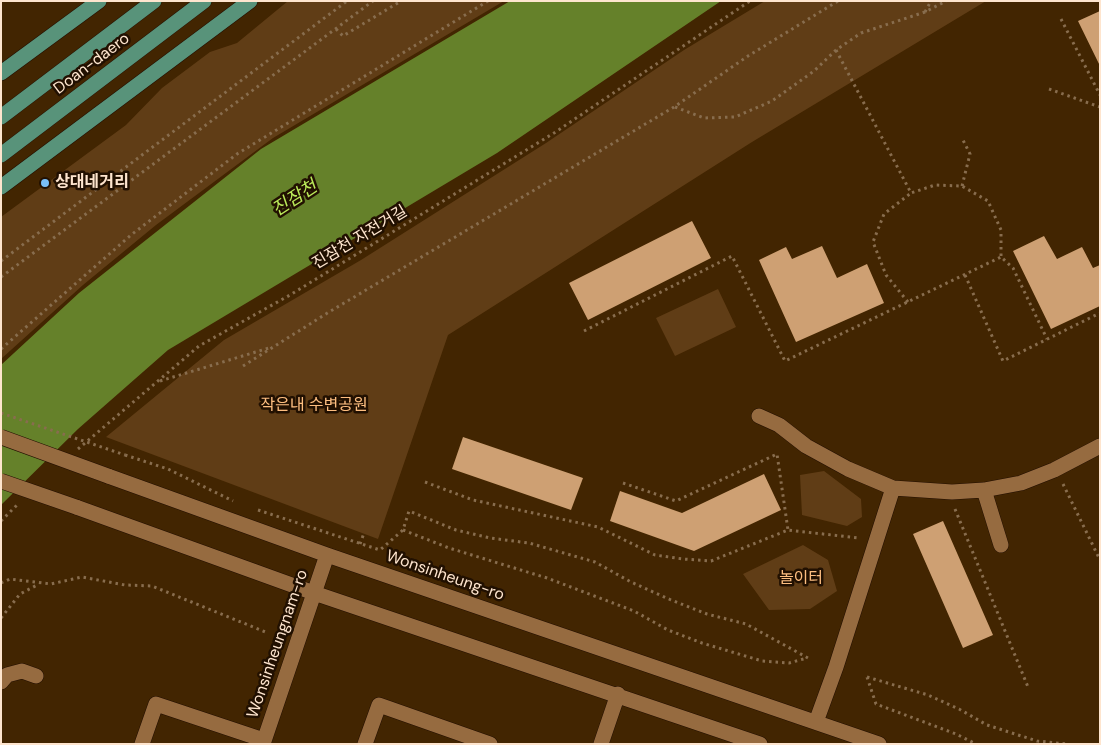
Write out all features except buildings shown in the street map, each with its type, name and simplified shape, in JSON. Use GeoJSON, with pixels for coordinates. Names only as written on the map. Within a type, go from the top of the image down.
{"type":"FeatureCollection","features":[{"type":"Feature","properties":{"kind":"main road"},"geometry":{"type":"LineString","coordinates":[[1,73],[99,1]]}},
{"type":"Feature","properties":{"kind":"main road","name":"Doan-daero"},"geometry":{"type":"LineString","coordinates":[[1,117],[154,1]]}},
{"type":"Feature","properties":{"kind":"main road","name":"Doan-daero"},"geometry":{"type":"LineString","coordinates":[[1,155],[204,1]]}},
{"type":"Feature","properties":{"kind":"main road"},"geometry":{"type":"LineString","coordinates":[[1,187],[250,1]]}},
{"type":"Feature","properties":{"kind":"street"},"geometry":{"type":"LineString","coordinates":[[759,416],[779,425],[806,446],[848,470],[893,488],[952,492],[984,490],[1029,480],[1054,470],[1100,446]]}},
{"type":"Feature","properties":{"kind":"street","name":"Wonsinheung-ro"},"geometry":{"type":"LineString","coordinates":[[1,437],[327,555],[879,744]]}},
{"type":"Feature","properties":{"kind":"street"},"geometry":{"type":"LineString","coordinates":[[1,481],[314,593],[618,694],[760,744]]}},
{"type":"Feature","properties":{"kind":"street"},"geometry":{"type":"LineString","coordinates":[[816,722],[839,658],[893,488]]}},
{"type":"Feature","properties":{"kind":"street"},"geometry":{"type":"LineString","coordinates":[[984,490],[1001,545]]}},
{"type":"Feature","properties":{"kind":"street","name":"Wonsinheungnam-ro"},"geometry":{"type":"LineString","coordinates":[[263,742],[327,555]]}},
{"type":"Feature","properties":{"kind":"street"},"geometry":{"type":"LineString","coordinates":[[1,682],[8,675],[22,671],[36,676]]}},
{"type":"Feature","properties":{"kind":"street"},"geometry":{"type":"LineString","coordinates":[[601,744],[618,694]]}},
{"type":"Feature","properties":{"kind":"street"},"geometry":{"type":"LineString","coordinates":[[142,744],[156,704],[263,742]]}},
{"type":"Feature","properties":{"kind":"street"},"geometry":{"type":"LineString","coordinates":[[365,744],[379,705],[485,743]]}},
{"type":"Feature","properties":{"kind":"path"},"geometry":{"type":"LineString","coordinates":[[1,261],[347,1]]}},
{"type":"Feature","properties":{"kind":"path"},"geometry":{"type":"LineString","coordinates":[[1,277],[373,1]]}},
{"type":"Feature","properties":{"kind":"path"},"geometry":{"type":"LineString","coordinates":[[336,29],[343,36],[401,1]]}},
{"type":"Feature","properties":{"kind":"path"},"geometry":{"type":"LineString","coordinates":[[1,349],[131,235],[237,154],[488,1]]}},
{"type":"Feature","properties":{"kind":"path","name":"진잠천 자전거길"},"geometry":{"type":"LineString","coordinates":[[74,452],[199,346],[290,295],[554,133],[750,1]]}},
{"type":"Feature","properties":{"kind":"path"},"geometry":{"type":"LineString","coordinates":[[243,366],[674,107],[757,51],[838,1]]}},
{"type":"Feature","properties":{"kind":"path"},"geometry":{"type":"LineString","coordinates":[[925,12],[931,1]]}},
{"type":"Feature","properties":{"kind":"path"},"geometry":{"type":"LineString","coordinates":[[674,107],[704,118],[735,117],[772,101],[814,70],[836,50],[861,33],[925,12],[946,1]]}},
{"type":"Feature","properties":{"kind":"path"},"geometry":{"type":"LineString","coordinates":[[1061,19],[1100,95]]}},
{"type":"Feature","properties":{"kind":"path"},"geometry":{"type":"LineString","coordinates":[[836,50],[911,193]]}},
{"type":"Feature","properties":{"kind":"path"},"geometry":{"type":"LineString","coordinates":[[1049,89],[1100,107]]}},
{"type":"Feature","properties":{"kind":"path"},"geometry":{"type":"LineString","coordinates":[[962,186],[970,154],[963,140]]}},
{"type":"Feature","properties":{"kind":"path"},"geometry":{"type":"LineString","coordinates":[[908,302],[886,276],[873,242],[884,214],[911,193],[935,185],[962,186],[988,201],[1001,230],[1001,257],[1013,268],[1047,339]]}},
{"type":"Feature","properties":{"kind":"path"},"geometry":{"type":"LineString","coordinates":[[584,331],[732,256],[785,361],[1001,257]]}},
{"type":"Feature","properties":{"kind":"path"},"geometry":{"type":"LineString","coordinates":[[965,275],[1003,361],[1100,313]]}},
{"type":"Feature","properties":{"kind":"path"},"geometry":{"type":"LineString","coordinates":[[157,382],[272,347]]}},
{"type":"Feature","properties":{"kind":"path"},"geometry":{"type":"LineString","coordinates":[[1,413],[168,469],[235,502]]}},
{"type":"Feature","properties":{"kind":"path"},"geometry":{"type":"LineString","coordinates":[[623,483],[676,501],[776,454],[788,530]]}},
{"type":"Feature","properties":{"kind":"path"},"geometry":{"type":"LineString","coordinates":[[426,482],[473,500],[598,527],[655,555],[683,559],[711,561],[788,530],[858,538]]}},
{"type":"Feature","properties":{"kind":"path"},"geometry":{"type":"LineString","coordinates":[[1063,484],[1100,560]]}},
{"type":"Feature","properties":{"kind":"path"},"geometry":{"type":"LineString","coordinates":[[1,521],[25,498]]}},
{"type":"Feature","properties":{"kind":"path"},"geometry":{"type":"LineString","coordinates":[[253,508],[380,550],[403,530],[409,511],[456,530],[490,538],[529,543],[595,562],[631,582],[671,600],[707,614],[746,624],[808,658],[789,663],[762,661],[702,644],[668,630],[634,611],[538,575],[449,548],[403,530]]}},
{"type":"Feature","properties":{"kind":"path"},"geometry":{"type":"LineString","coordinates":[[954,509],[1028,687]]}},
{"type":"Feature","properties":{"kind":"path"},"geometry":{"type":"LineString","coordinates":[[360,544],[364,533]]}},
{"type":"Feature","properties":{"kind":"path"},"geometry":{"type":"LineString","coordinates":[[1,583],[10,578],[40,584],[51,584],[82,577],[125,585],[152,586],[268,633]]}},
{"type":"Feature","properties":{"kind":"path"},"geometry":{"type":"LineString","coordinates":[[1,618],[20,594],[40,584]]}},
{"type":"Feature","properties":{"kind":"path"},"geometry":{"type":"LineString","coordinates":[[976,744],[956,734],[876,704],[867,677],[928,696],[959,709],[987,725],[1036,741],[1067,744]]}},
{"type":"Feature","properties":{"kind":"green space"},"geometry":{"type":"Polygon","coordinates":[[[288,1],[504,1],[273,138],[156,225],[83,285],[1,359],[1,217],[126,125],[162,88],[210,52],[237,43],[288,1]]]}},
{"type":"Feature","properties":{"kind":"green space","name":"작은내 수변공원"},"geometry":{"type":"Polygon","coordinates":[[[765,1],[986,1],[752,142],[448,335],[378,539],[106,437],[224,340],[361,260],[546,143],[684,50],[765,1]]]}},
{"type":"Feature","properties":{"kind":"green space"},"geometry":{"type":"Polygon","coordinates":[[[718,289],[736,327],[675,356],[656,318],[718,289]]]}},
{"type":"Feature","properties":{"kind":"green space"},"geometry":{"type":"Polygon","coordinates":[[[824,471],[861,499],[862,517],[847,526],[802,515],[800,475],[824,471]]]}},
{"type":"Feature","properties":{"kind":"green space","name":"놀이터"},"geometry":{"type":"Polygon","coordinates":[[[803,545],[828,560],[837,591],[810,609],[769,610],[743,574],[803,545]]]}},
{"type":"Feature","properties":{"kind":"water","name":"진잠천"},"geometry":{"type":"Polygon","coordinates":[[[510,1],[721,1],[497,153],[168,350],[78,429],[1,505],[1,365],[79,293],[261,149],[510,1]]]}},
{"type":"Feature","properties":{"kind":"place","name":"상대네거리"},"geometry":{"type":"Point","coordinates":[45,183]}}]}
